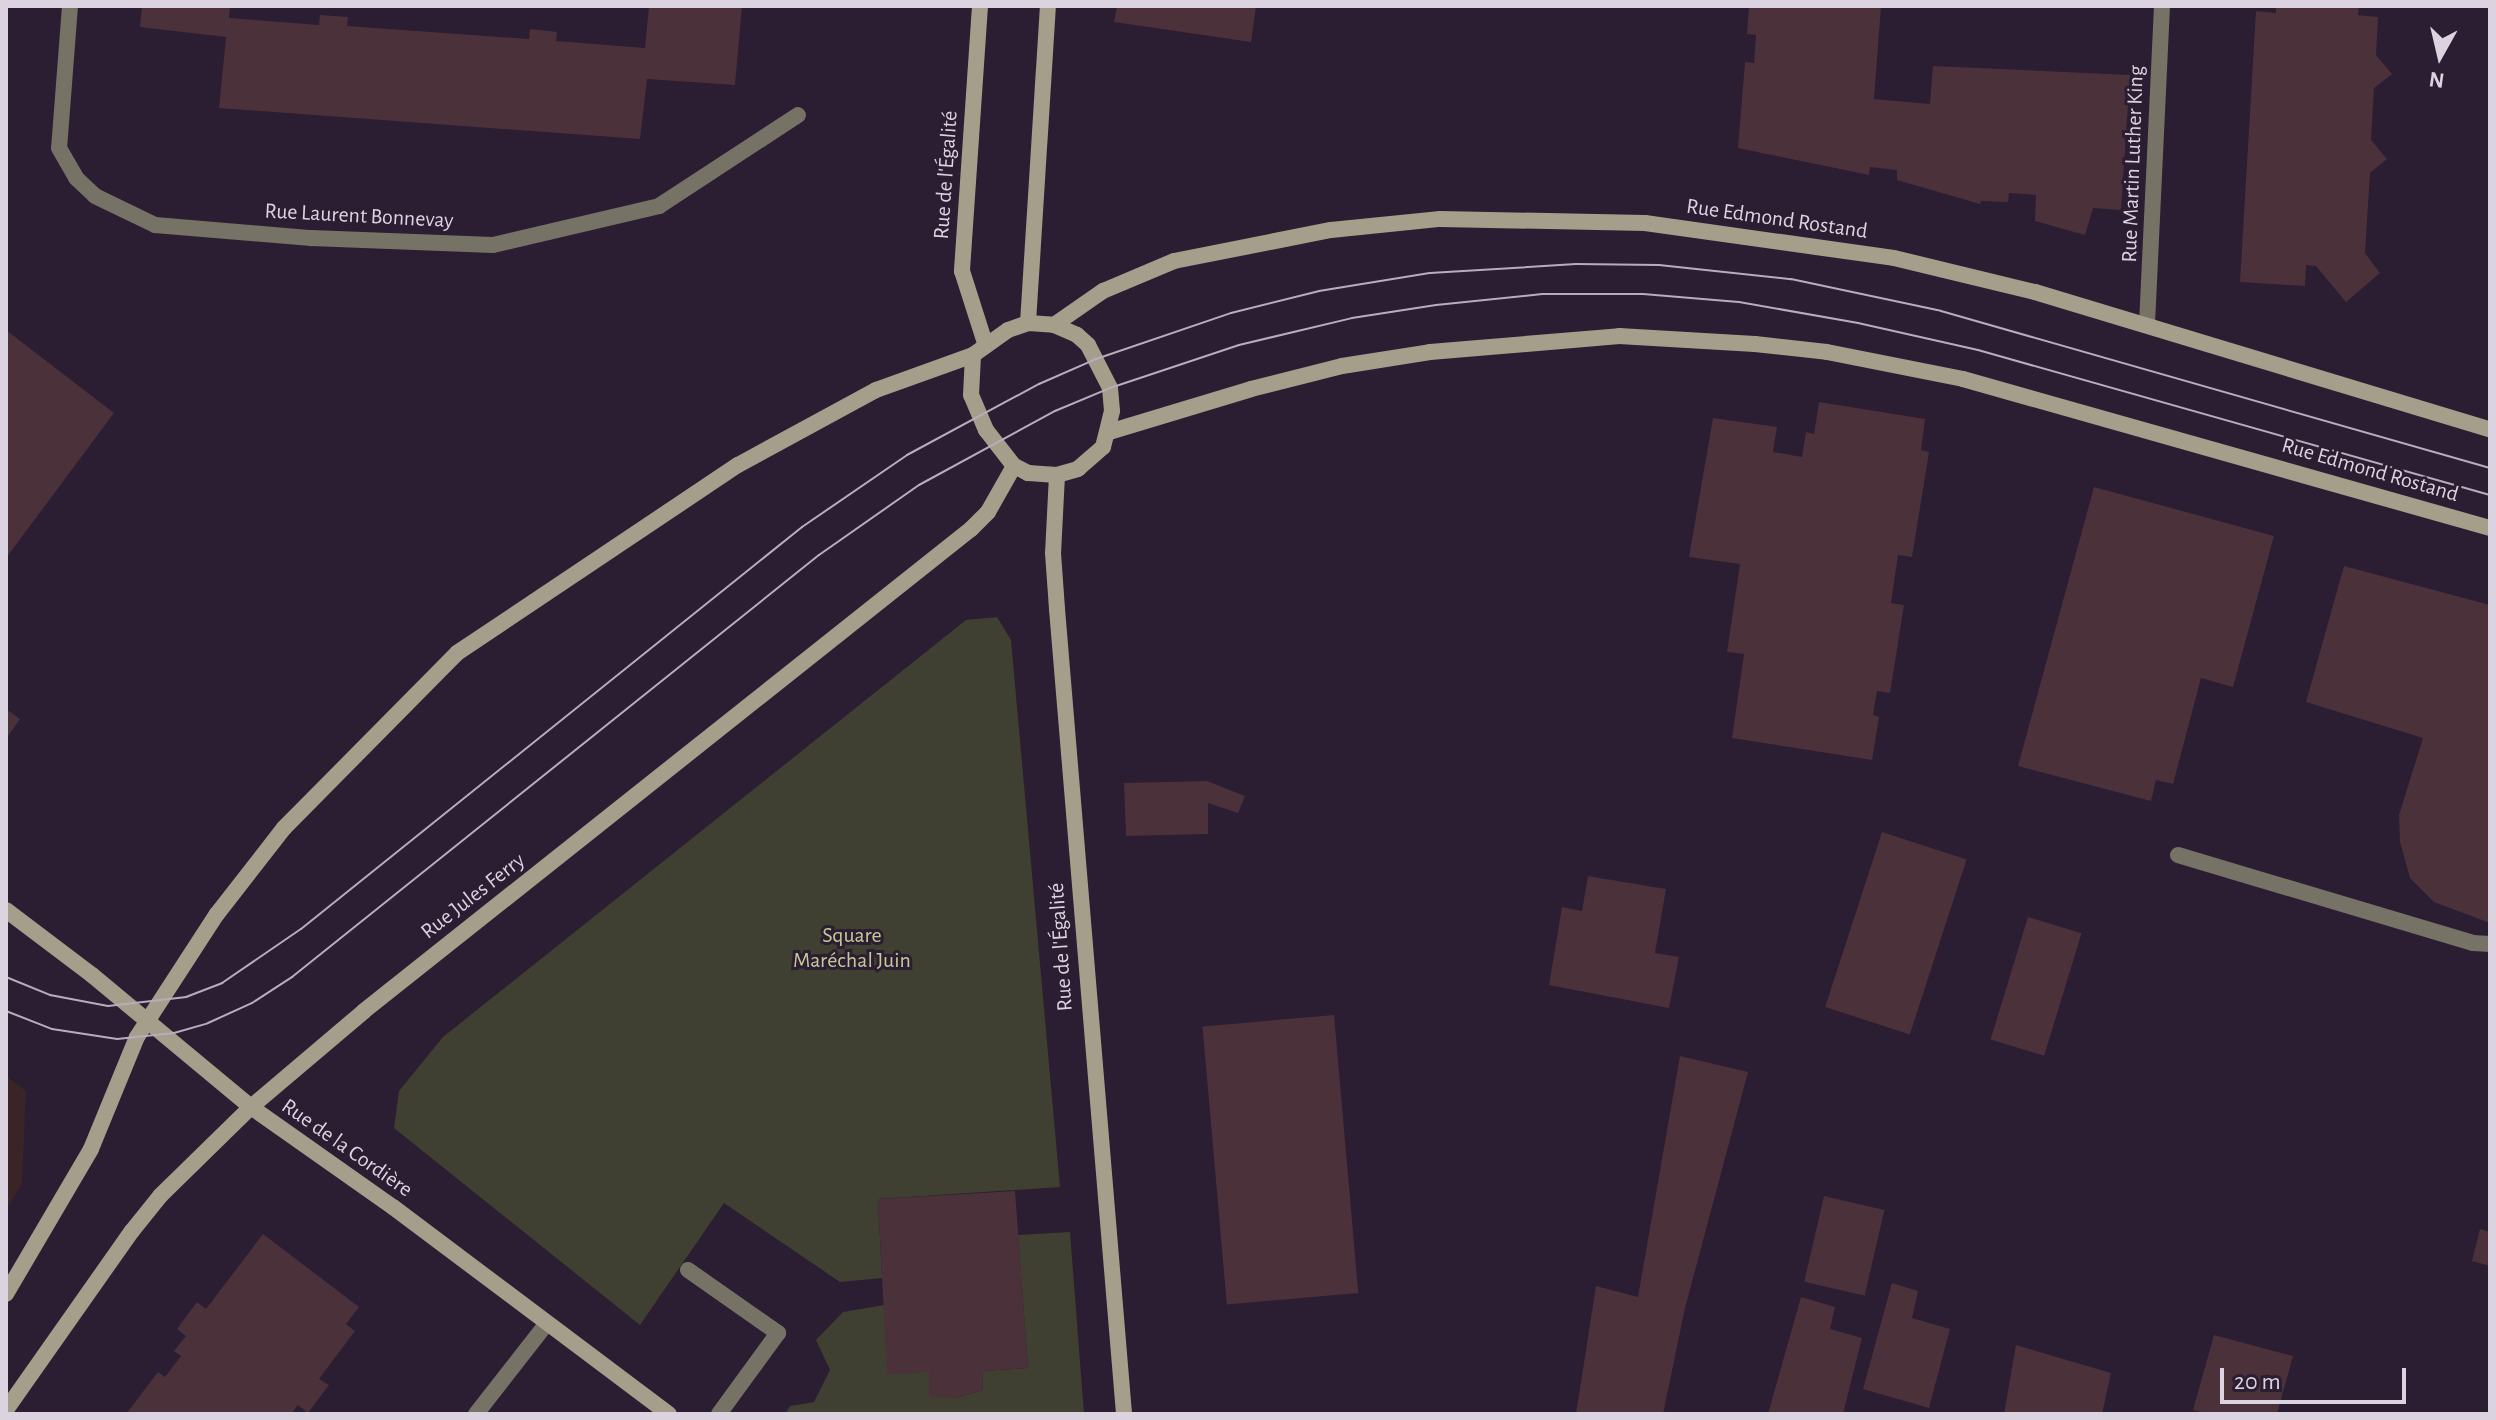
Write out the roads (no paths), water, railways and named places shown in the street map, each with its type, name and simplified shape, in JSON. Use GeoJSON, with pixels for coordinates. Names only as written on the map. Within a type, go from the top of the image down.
{"type":"FeatureCollection","features":[{"type":"Feature","properties":{"kind":"main road","name":"Rue de l'Égalité"},"geometry":{"type":"LineString","coordinates":[[979,349],[962,271],[980,6]]}},
{"type":"Feature","properties":{"kind":"main road"},"geometry":{"type":"LineString","coordinates":[[1028,323],[1048,6]]}},
{"type":"Feature","properties":{"kind":"main road","name":"Rue Edmond Rostand"},"geometry":{"type":"LineString","coordinates":[[1054,325],[1103,291],[1174,261],[1215,251],[1392,221],[1470,218],[1645,223],[1820,246],[1978,278],[2147,324],[2490,429]]}},
{"type":"Feature","properties":{"kind":"main road"},"geometry":{"type":"LineString","coordinates":[[6,1294],[91,1149],[147,1021],[226,902],[284,828],[457,653],[738,465],[876,390],[979,349],[1028,323],[1054,325],[1077,335],[1096,359],[1110,388],[1109,432],[1091,460],[1057,475],[1043,477],[1014,466],[986,430],[971,395],[979,349]]}},
{"type":"Feature","properties":{"kind":"main road","name":"Rue Edmond Rostand"},"geometry":{"type":"LineString","coordinates":[[1109,432],[1281,381],[1430,352],[1619,336],[1755,344],[1827,352],[1963,379],[2490,528]]}},
{"type":"Feature","properties":{"kind":"main road","name":"Rue Jules Ferry"},"geometry":{"type":"LineString","coordinates":[[6,1410],[160,1196],[251,1107],[364,1011],[971,529],[988,512],[1014,466]]}},
{"type":"Feature","properties":{"kind":"main road","name":"Rue de l'Égalité"},"geometry":{"type":"LineString","coordinates":[[1057,475],[1055,581],[1089,1024],[1124,1414]]}},
{"type":"Feature","properties":{"kind":"main road","name":"Rue de la Cordière"},"geometry":{"type":"LineString","coordinates":[[6,910],[251,1107],[669,1414]]}},
{"type":"Feature","properties":{"kind":"street","name":"Rue Laurent Bonnevay"},"geometry":{"type":"LineString","coordinates":[[70,6],[59,148],[76,178],[95,196],[155,225],[311,238],[493,245],[659,206],[798,115]]}},
{"type":"Feature","properties":{"kind":"street","name":"Rue Martin Luther King"},"geometry":{"type":"LineString","coordinates":[[2147,324],[2162,6]]}},
{"type":"Feature","properties":{"kind":"street"},"geometry":{"type":"LineString","coordinates":[[2178,855],[2473,943],[2490,944]]}},
{"type":"Feature","properties":{"kind":"street"},"geometry":{"type":"LineString","coordinates":[[688,1270],[778,1333],[719,1414]]}},
{"type":"Feature","properties":{"kind":"street"},"geometry":{"type":"LineString","coordinates":[[476,1414],[547,1323]]}},
{"type":"Feature","properties":{"kind":"tram line"},"geometry":{"type":"LineString","coordinates":[[6,977],[50,995],[108,1006],[186,997],[222,983],[301,929],[802,527],[907,455],[1039,384],[1096,359],[1231,313],[1319,291],[1430,273],[1576,264],[1659,265],[1791,279],[1941,311],[2490,468]]}},
{"type":"Feature","properties":{"kind":"tram line"},"geometry":{"type":"LineString","coordinates":[[6,1011],[52,1029],[117,1039],[174,1033],[208,1023],[252,1003],[292,977],[819,555],[919,485],[1055,411],[1110,388],[1239,345],[1352,318],[1542,294],[1643,294],[1739,302],[1858,323],[1978,350],[2490,495]]}},
{"type":"Feature","properties":{"kind":"park label","name":"Square Maréchal Juin"},"geometry":{"type":"Point","coordinates":[852,948]}}]}
